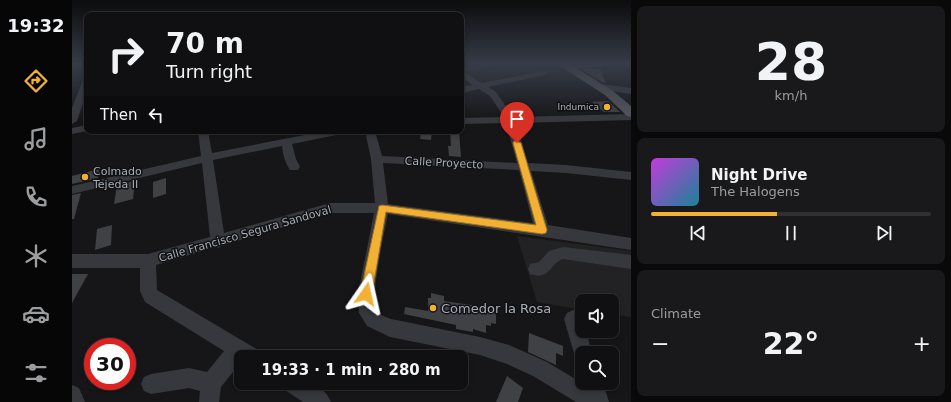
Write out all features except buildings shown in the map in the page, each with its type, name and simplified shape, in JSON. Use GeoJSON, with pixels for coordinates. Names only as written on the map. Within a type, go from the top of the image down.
{"type":"FeatureCollection","features":[{"type":"Feature","properties":{"kind":"main road"},"geometry":{"type":"LineString","coordinates":[[592,83],[622,104],[631,113]]}},
{"type":"Feature","properties":{"kind":"street"},"geometry":{"type":"LineString","coordinates":[[477,83],[493,94],[510,119],[542,230]]}},
{"type":"Feature","properties":{"kind":"street"},"geometry":{"type":"LineString","coordinates":[[464,89],[497,83]]}},
{"type":"Feature","properties":{"kind":"street"},"geometry":{"type":"LineString","coordinates":[[601,88],[631,91]]}},
{"type":"Feature","properties":{"kind":"street"},"geometry":{"type":"LineString","coordinates":[[72,121],[80,95]]}},
{"type":"Feature","properties":{"kind":"street"},"geometry":{"type":"LineString","coordinates":[[464,121],[631,117]]}},
{"type":"Feature","properties":{"kind":"street"},"geometry":{"type":"LineString","coordinates":[[72,131],[84,129]]}},
{"type":"Feature","properties":{"kind":"street"},"geometry":{"type":"LineString","coordinates":[[203,134],[218,242]]}},
{"type":"Feature","properties":{"kind":"street"},"geometry":{"type":"LineString","coordinates":[[72,190],[207,158],[326,134]]}},
{"type":"Feature","properties":{"kind":"street"},"geometry":{"type":"LineString","coordinates":[[371,134],[377,159],[382,208],[366,294],[368,313],[373,320],[390,328],[480,346],[509,355],[540,369],[597,402]]}},
{"type":"Feature","properties":{"kind":"street"},"geometry":{"type":"LineString","coordinates":[[286,142],[290,159],[294,167]]}},
{"type":"Feature","properties":{"kind":"street","name":"Calle Proyecto"},"geometry":{"type":"LineString","coordinates":[[377,159],[524,166],[631,176]]}},
{"type":"Feature","properties":{"kind":"street","name":"Calle Francisco Segura Sandoval"},"geometry":{"type":"LineString","coordinates":[[72,261],[148,262],[330,208],[382,208],[631,244]]}},
{"type":"Feature","properties":{"kind":"street"},"geometry":{"type":"LineString","coordinates":[[536,269],[543,268],[554,256],[563,254],[631,262]]}},
{"type":"Feature","properties":{"kind":"street"},"geometry":{"type":"LineString","coordinates":[[148,262],[148,291],[151,296],[240,350]]}},
{"type":"Feature","properties":{"kind":"street"},"geometry":{"type":"LineString","coordinates":[[573,319],[581,346]]}},
{"type":"Feature","properties":{"kind":"street"},"geometry":{"type":"LineString","coordinates":[[151,384],[189,378],[210,393],[234,366]]}},
{"type":"Feature","properties":{"kind":"street"},"geometry":{"type":"LineString","coordinates":[[303,390],[321,402]]}},
{"type":"Feature","properties":{"kind":"street"},"geometry":{"type":"LineString","coordinates":[[594,390],[597,402]]}},
{"type":"Feature","properties":{"kind":"street"},"geometry":{"type":"LineString","coordinates":[[72,395],[75,402]]}},
{"type":"Feature","properties":{"kind":"shaded area"},"geometry":{"type":"Polygon","coordinates":[[[517,236],[631,251],[631,317],[619,315],[619,294],[575,294],[575,309],[537,302],[517,236]]]}},
{"type":"Feature","properties":{"kind":"place","name":"Indumica"},"geometry":{"type":"Point","coordinates":[607,107]}},
{"type":"Feature","properties":{"kind":"place","name":"Colmado Tejeda II"},"geometry":{"type":"Point","coordinates":[85,177]}},
{"type":"Feature","properties":{"kind":"place","name":"Comedor la Rosa"},"geometry":{"type":"Point","coordinates":[433,308]}},
{"type":"Feature","properties":{"kind":"route"},"geometry":{"type":"LineString","coordinates":[[366,294],[382,208],[542,230],[517,143]]}}]}
